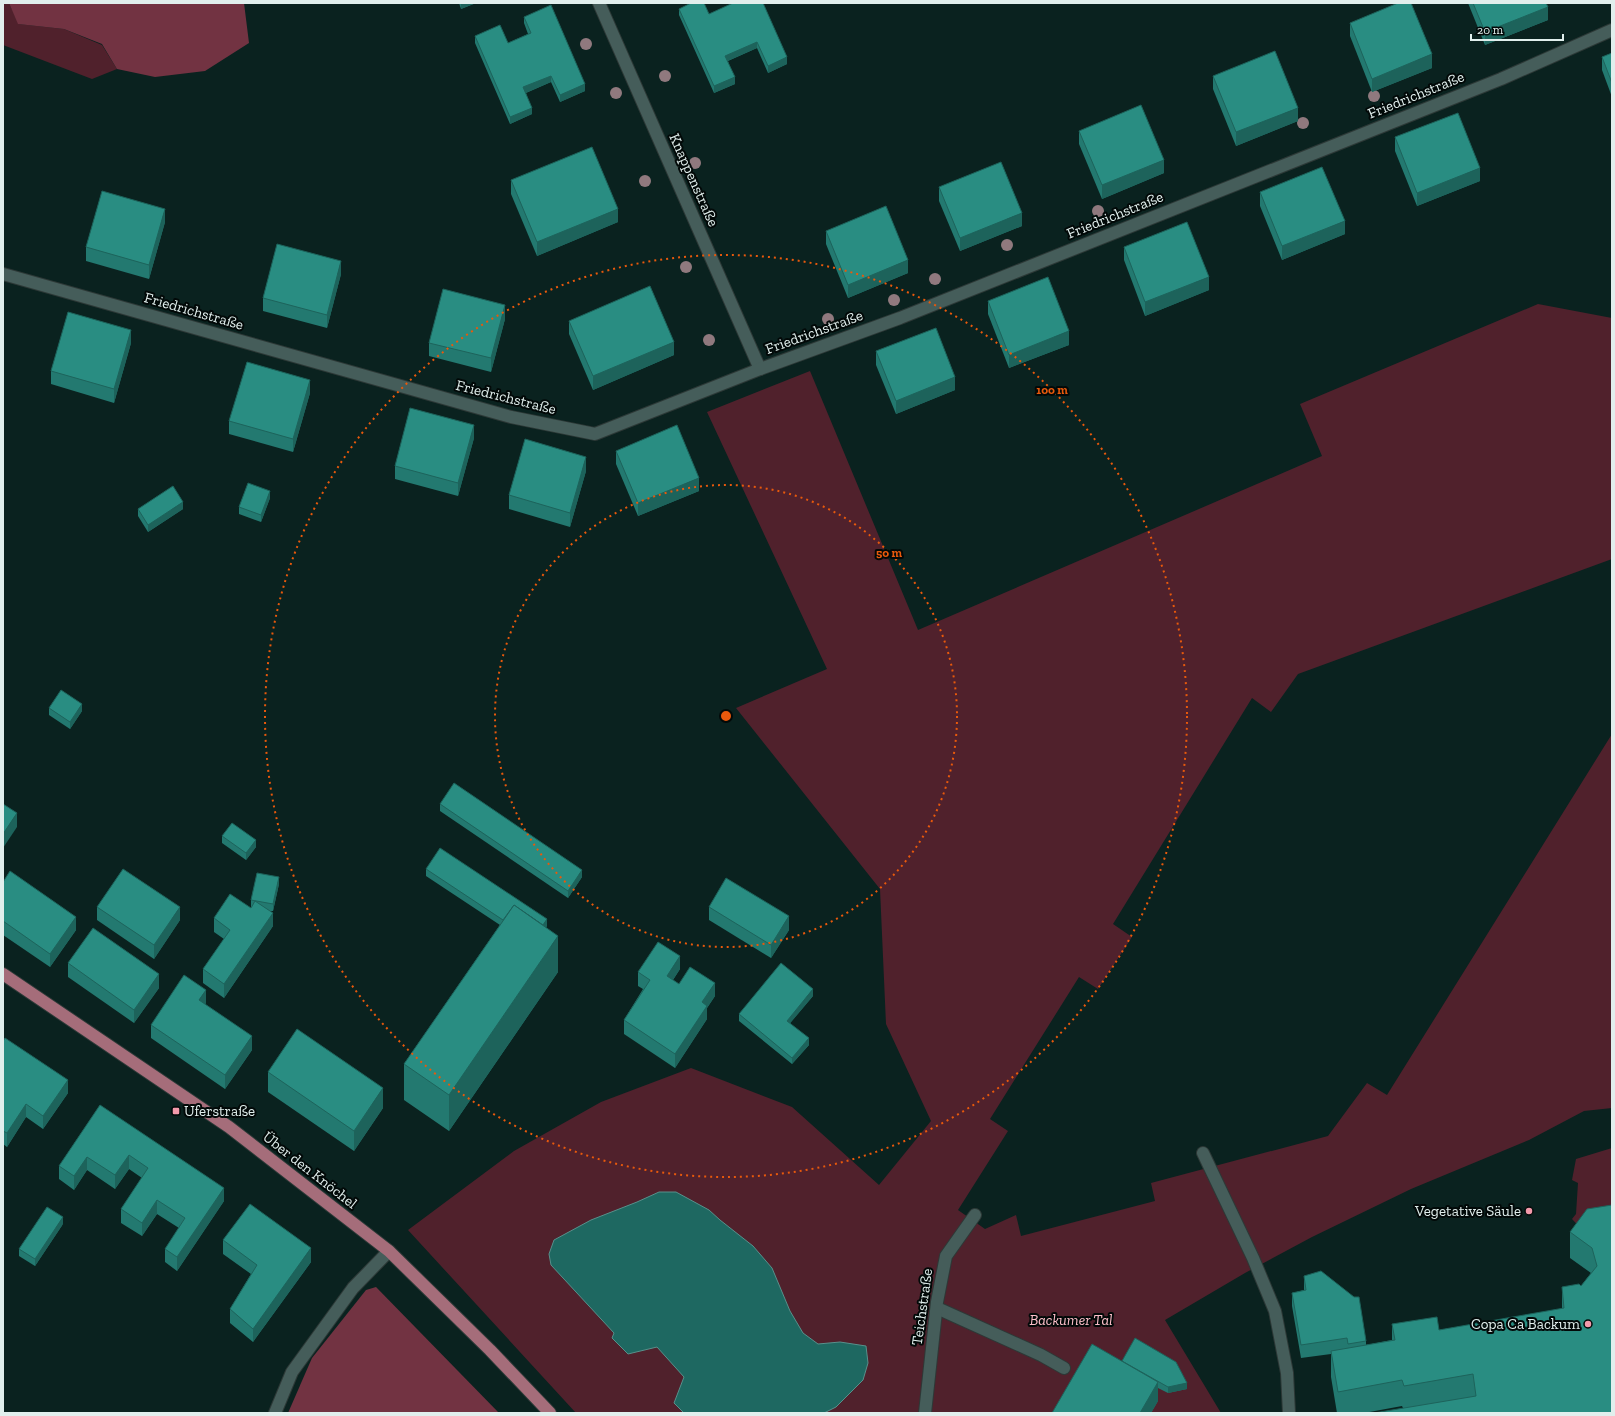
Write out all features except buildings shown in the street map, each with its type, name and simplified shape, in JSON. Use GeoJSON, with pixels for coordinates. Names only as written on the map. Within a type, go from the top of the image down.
{"type":"FeatureCollection","features":[{"type":"Feature","properties":{"kind":"main road","name":"Über den Knöchel"},"geometry":{"type":"LineString","coordinates":[[3,974],[228,1127],[389,1252],[490,1350],[550,1413]]}},
{"type":"Feature","properties":{"kind":"street","name":"Knappenstraße"},"geometry":{"type":"LineString","coordinates":[[599,3],[760,369]]}},
{"type":"Feature","properties":{"kind":"street","name":"Friedrichstraße"},"geometry":{"type":"LineString","coordinates":[[3,274],[511,417],[595,434],[760,369],[908,315],[1457,97],[1612,30]]}},
{"type":"Feature","properties":{"kind":"street"},"geometry":{"type":"LineString","coordinates":[[1203,1153],[1253,1258],[1275,1311],[1287,1373],[1290,1413]]}},
{"type":"Feature","properties":{"kind":"street","name":"Teichstraße"},"geometry":{"type":"LineString","coordinates":[[926,1413],[937,1308],[946,1256],[975,1215]]}},
{"type":"Feature","properties":{"kind":"street"},"geometry":{"type":"LineString","coordinates":[[275,1413],[292,1372],[353,1288],[389,1252]]}},
{"type":"Feature","properties":{"kind":"street"},"geometry":{"type":"LineString","coordinates":[[937,1308],[1041,1355],[1064,1368]]}},
{"type":"Feature","properties":{"kind":"green space"},"geometry":{"type":"Polygon","coordinates":[[[3,3],[9,3],[19,24],[64,29],[102,45],[117,69],[92,79],[3,45],[3,3]]]}},
{"type":"Feature","properties":{"kind":"green space","name":"Backumer Tal"},"geometry":{"type":"Polygon","coordinates":[[[1538,304],[1612,318],[1612,559],[1298,674],[1271,712],[1252,698],[1113,924],[1132,937],[1098,989],[1079,977],[990,1119],[1008,1131],[958,1210],[985,1229],[1016,1215],[1021,1236],[1155,1201],[1151,1183],[1328,1136],[1367,1083],[1387,1095],[1612,734],[1612,1108],[1584,1111],[1529,1140],[1411,1189],[1312,1237],[1245,1273],[1165,1320],[1221,1413],[576,1413],[408,1230],[514,1151],[601,1102],[691,1068],[792,1107],[879,1185],[931,1121],[886,1024],[880,889],[736,708],[827,669],[707,412],[810,371],[918,630],[1322,456],[1300,404],[1538,304]]]}},
{"type":"Feature","properties":{"kind":"green space"},"geometry":{"type":"Polygon","coordinates":[[[1612,1148],[1612,1231],[1587,1235],[1572,1219],[1576,1214],[1578,1183],[1572,1180],[1576,1159],[1612,1148]]]}},
{"type":"Feature","properties":{"kind":"shaded area"},"geometry":{"type":"Polygon","coordinates":[[[9,3],[244,3],[249,43],[205,71],[155,77],[117,69],[102,44],[64,29],[18,24],[9,3]]]}},
{"type":"Feature","properties":{"kind":"shaded area"},"geometry":{"type":"Polygon","coordinates":[[[376,1287],[499,1413],[288,1413],[312,1358],[366,1290],[376,1287]]]}},
{"type":"Feature","properties":{"kind":"water"},"geometry":{"type":"Polygon","coordinates":[[[659,1192],[676,1192],[709,1210],[753,1246],[772,1268],[790,1311],[803,1333],[818,1344],[840,1342],[866,1346],[868,1363],[863,1380],[836,1407],[824,1413],[684,1413],[674,1403],[684,1377],[657,1347],[628,1354],[612,1338],[614,1333],[551,1265],[549,1254],[554,1240],[591,1220],[659,1192]]]}},
{"type":"Feature","properties":{"kind":"place","name":"Uferstraße"},"geometry":{"type":"Point","coordinates":[176,1111]}},
{"type":"Feature","properties":{"kind":"place","name":"Vegetative Säule"},"geometry":{"type":"Point","coordinates":[1529,1211]}},
{"type":"Feature","properties":{"kind":"place","name":"Copa Ca Backum"},"geometry":{"type":"Point","coordinates":[1588,1324]}}]}
